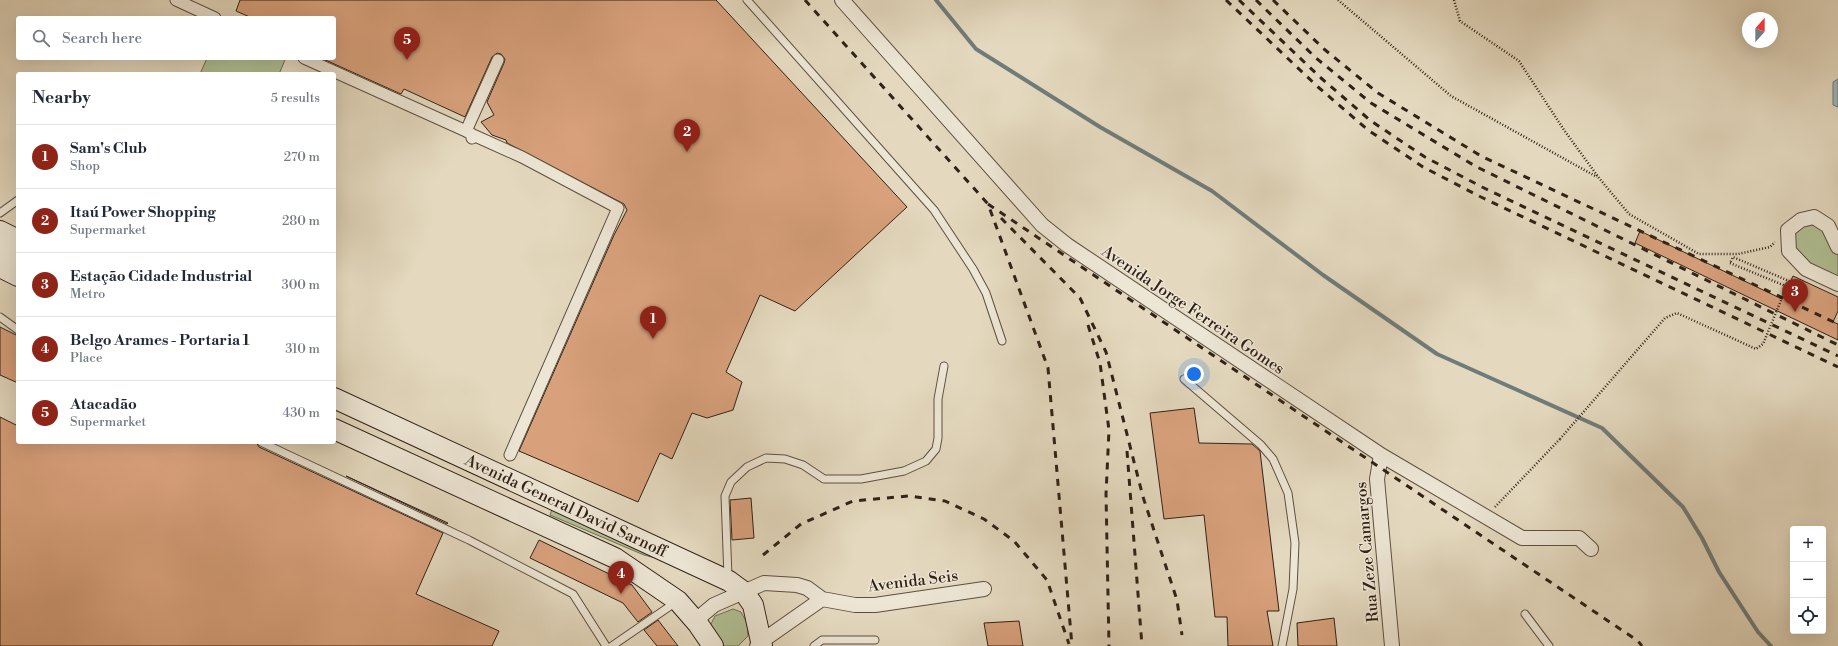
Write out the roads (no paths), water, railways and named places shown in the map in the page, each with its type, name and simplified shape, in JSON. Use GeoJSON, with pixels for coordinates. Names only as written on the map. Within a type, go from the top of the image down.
{"type":"FeatureCollection","features":[{"type":"Feature","properties":{"kind":"main road"},"geometry":{"type":"LineString","coordinates":[[0,231],[16,239]]}},
{"type":"Feature","properties":{"kind":"main road"},"geometry":{"type":"LineString","coordinates":[[0,248],[16,255]]}},
{"type":"Feature","properties":{"kind":"main road"},"geometry":{"type":"LineString","coordinates":[[0,267],[16,275]]}},
{"type":"Feature","properties":{"kind":"main road"},"geometry":{"type":"LineString","coordinates":[[0,280],[16,288]]}},
{"type":"Feature","properties":{"kind":"main road","name":"Avenida General David Sarnoff"},"geometry":{"type":"LineString","coordinates":[[336,399],[736,587]]}},
{"type":"Feature","properties":{"kind":"main road","name":"Avenida General David Sarnoff"},"geometry":{"type":"LineString","coordinates":[[336,430],[615,558],[678,601],[698,624],[713,646]]}},
{"type":"Feature","properties":{"kind":"main road"},"geometry":{"type":"LineString","coordinates":[[736,587],[754,605],[761,644]]}},
{"type":"Feature","properties":{"kind":"street"},"geometry":{"type":"LineString","coordinates":[[176,0],[211,16]]}},
{"type":"Feature","properties":{"kind":"street","name":"Avenida Jorge Ferreira Gomes"},"geometry":{"type":"LineString","coordinates":[[842,0],[1042,224],[1067,245],[1124,285],[1380,454],[1522,538],[1578,538],[1591,549]]}},
{"type":"Feature","properties":{"kind":"street"},"geometry":{"type":"LineString","coordinates":[[308,60],[334,72]]}},
{"type":"Feature","properties":{"kind":"street"},"geometry":{"type":"LineString","coordinates":[[470,135],[498,60]]}},
{"type":"Feature","properties":{"kind":"street"},"geometry":{"type":"LineString","coordinates":[[336,73],[470,135],[522,157],[618,208],[510,455]]}},
{"type":"Feature","properties":{"kind":"street"},"geometry":{"type":"LineString","coordinates":[[1838,247],[1836,240],[1828,226],[1814,217],[1802,220],[1788,230],[1789,251],[1806,269],[1838,284]]}},
{"type":"Feature","properties":{"kind":"street","name":"Rua Zeze Camargos"},"geometry":{"type":"LineString","coordinates":[[1380,454],[1377,479],[1392,646]]}},
{"type":"Feature","properties":{"kind":"street","name":"Avenida Seis"},"geometry":{"type":"LineString","coordinates":[[698,624],[702,615],[714,605],[725,599],[736,587],[764,583],[797,584],[807,588],[822,599],[855,605],[875,606],[984,589]]}},
{"type":"Feature","properties":{"kind":"street"},"geometry":{"type":"LineString","coordinates":[[761,644],[822,599]]}},
{"type":"Feature","properties":{"kind":"lane"},"geometry":{"type":"LineString","coordinates":[[748,0],[934,210],[973,269],[986,293],[1002,341]]}},
{"type":"Feature","properties":{"kind":"lane"},"geometry":{"type":"LineString","coordinates":[[0,213],[16,201]]}},
{"type":"Feature","properties":{"kind":"lane"},"geometry":{"type":"LineString","coordinates":[[0,317],[16,329]]}},
{"type":"Feature","properties":{"kind":"lane"},"geometry":{"type":"LineString","coordinates":[[736,587],[725,496],[732,482],[746,467],[766,458],[785,459],[803,465],[824,478],[861,479],[904,471],[926,462],[936,449],[938,438],[938,399],[944,366]]}},
{"type":"Feature","properties":{"kind":"lane"},"geometry":{"type":"LineString","coordinates":[[1184,379],[1261,445],[1273,459],[1288,493],[1295,543],[1293,589],[1282,646]]}},
{"type":"Feature","properties":{"kind":"lane"},"geometry":{"type":"LineString","coordinates":[[265,444],[470,540],[573,594],[606,646]]}},
{"type":"Feature","properties":{"kind":"lane"},"geometry":{"type":"LineString","coordinates":[[612,646],[678,601]]}},
{"type":"Feature","properties":{"kind":"lane"},"geometry":{"type":"LineString","coordinates":[[1525,614],[1549,646]]}},
{"type":"Feature","properties":{"kind":"lane"},"geometry":{"type":"LineString","coordinates":[[814,646],[822,640],[875,640]]}},
{"type":"Feature","properties":{"kind":"water"},"geometry":{"type":"Polygon","coordinates":[[[1838,79],[1838,107],[1833,105],[1833,82],[1838,79]]]}},
{"type":"Feature","properties":{"kind":"waterway"},"geometry":{"type":"LineString","coordinates":[[936,0],[976,49],[1100,127],[1212,191],[1323,275],[1437,354],[1602,428],[1683,507],[1702,538],[1719,572],[1758,632],[1771,646]]}},
{"type":"Feature","properties":{"kind":"railway"},"geometry":{"type":"LineString","coordinates":[[805,0],[988,204],[1048,368],[1072,646]]}},
{"type":"Feature","properties":{"kind":"railway"},"geometry":{"type":"LineString","coordinates":[[1226,0],[1318,87],[1368,130],[1423,167],[1481,197],[1838,367]]}},
{"type":"Feature","properties":{"kind":"railway"},"geometry":{"type":"LineString","coordinates":[[1239,0],[1321,78],[1371,121],[1425,157],[1482,187],[1838,356]]}},
{"type":"Feature","properties":{"kind":"railway"},"geometry":{"type":"LineString","coordinates":[[1256,0],[1316,58],[1371,103],[1475,166],[1838,345]]}},
{"type":"Feature","properties":{"kind":"railway"},"geometry":{"type":"LineString","coordinates":[[1273,0],[1324,49],[1378,93],[1481,156],[1838,324]]}},
{"type":"Feature","properties":{"kind":"railway"},"geometry":{"type":"LineString","coordinates":[[988,204],[1638,641],[1642,646]]}},
{"type":"Feature","properties":{"kind":"railway"},"geometry":{"type":"LineString","coordinates":[[1001,218],[1080,298],[1106,352],[1143,497],[1177,600],[1182,635]]}},
{"type":"Feature","properties":{"kind":"railway"},"geometry":{"type":"LineString","coordinates":[[1088,325],[1100,363],[1109,430],[1106,494],[1109,646]]}},
{"type":"Feature","properties":{"kind":"railway"},"geometry":{"type":"LineString","coordinates":[[1127,451],[1142,646]]}},
{"type":"Feature","properties":{"kind":"railway"},"geometry":{"type":"LineString","coordinates":[[763,555],[801,524],[853,501],[909,496],[945,501],[984,519],[1014,541],[1047,580],[1069,644]]}},
{"type":"Feature","properties":{"kind":"place","name":"Atacadão"},"geometry":{"type":"Point","coordinates":[407,60]}},
{"type":"Feature","properties":{"kind":"place","name":"Itaú Power Shopping"},"geometry":{"type":"Point","coordinates":[687,152]}},
{"type":"Feature","properties":{"kind":"place","name":"Estação Cidade Industrial"},"geometry":{"type":"Point","coordinates":[1795,312]}},
{"type":"Feature","properties":{"kind":"place","name":"Sam's Club"},"geometry":{"type":"Point","coordinates":[653,339]}},
{"type":"Feature","properties":{"kind":"place","name":"Belgo Arames - Portaria 1"},"geometry":{"type":"Point","coordinates":[621,594]}}]}
